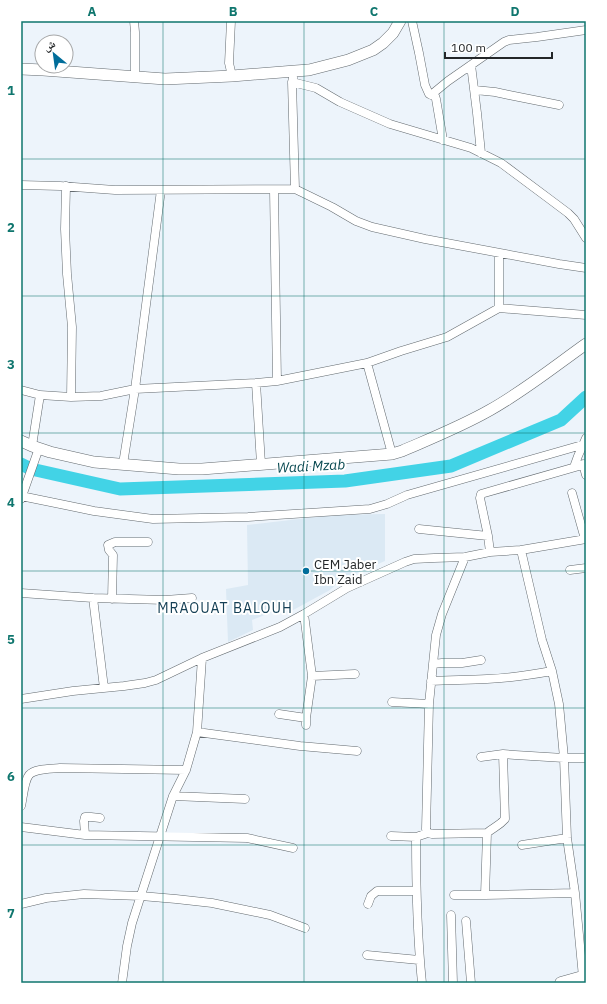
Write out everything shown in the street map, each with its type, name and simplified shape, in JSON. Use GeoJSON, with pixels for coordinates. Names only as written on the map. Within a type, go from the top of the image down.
{"type":"FeatureCollection","features":[{"type":"Feature","properties":{"kind":"main road"},"geometry":{"type":"LineString","coordinates":[[561,983],[584,976]]}},
{"type":"Feature","properties":{"kind":"street"},"geometry":{"type":"LineString","coordinates":[[134,21],[135,77]]}},
{"type":"Feature","properties":{"kind":"street"},"geometry":{"type":"LineString","coordinates":[[231,21],[229,63],[232,76]]}},
{"type":"Feature","properties":{"kind":"street"},"geometry":{"type":"LineString","coordinates":[[21,69],[164,79],[232,76],[309,70],[348,60],[373,50],[383,43],[400,21]]}},
{"type":"Feature","properties":{"kind":"street"},"geometry":{"type":"LineString","coordinates":[[412,21],[425,85],[428,93],[435,96],[436,99],[443,140]]}},
{"type":"Feature","properties":{"kind":"street"},"geometry":{"type":"LineString","coordinates":[[431,95],[471,65],[509,40],[586,30]]}},
{"type":"Feature","properties":{"kind":"street"},"geometry":{"type":"LineString","coordinates":[[471,65],[481,153]]}},
{"type":"Feature","properties":{"kind":"street"},"geometry":{"type":"LineString","coordinates":[[295,71],[292,82],[295,189]]}},
{"type":"Feature","properties":{"kind":"street"},"geometry":{"type":"LineString","coordinates":[[292,82],[316,88],[340,102],[390,124],[471,148],[501,163],[568,213],[583,228],[586,238]]}},
{"type":"Feature","properties":{"kind":"street"},"geometry":{"type":"LineString","coordinates":[[475,90],[495,92],[559,105]]}},
{"type":"Feature","properties":{"kind":"street"},"geometry":{"type":"LineString","coordinates":[[21,185],[66,186],[115,190],[295,189],[315,198],[356,221],[372,227],[425,239],[586,268]]}},
{"type":"Feature","properties":{"kind":"street"},"geometry":{"type":"LineString","coordinates":[[66,186],[65,229],[67,274],[72,327],[71,397]]}},
{"type":"Feature","properties":{"kind":"street"},"geometry":{"type":"LineString","coordinates":[[123,464],[135,389],[161,190]]}},
{"type":"Feature","properties":{"kind":"street"},"geometry":{"type":"LineString","coordinates":[[274,190],[277,381]]}},
{"type":"Feature","properties":{"kind":"street"},"geometry":{"type":"LineString","coordinates":[[498,308],[499,253]]}},
{"type":"Feature","properties":{"kind":"street"},"geometry":{"type":"LineString","coordinates":[[21,390],[40,394],[71,397],[101,396],[135,389],[277,381],[367,363],[447,337],[498,308],[586,315]]}},
{"type":"Feature","properties":{"kind":"street"},"geometry":{"type":"LineString","coordinates":[[21,441],[50,452],[94,462],[202,469],[392,454],[464,424],[491,409],[521,391],[586,344]]}},
{"type":"Feature","properties":{"kind":"street"},"geometry":{"type":"LineString","coordinates":[[367,363],[392,454]]}},
{"type":"Feature","properties":{"kind":"street"},"geometry":{"type":"LineString","coordinates":[[256,383],[261,464]]}},
{"type":"Feature","properties":{"kind":"street"},"geometry":{"type":"LineString","coordinates":[[40,394],[35,447],[21,497],[94,511],[153,519],[248,517],[370,509],[414,493],[584,442]]}},
{"type":"Feature","properties":{"kind":"street"},"geometry":{"type":"LineString","coordinates":[[584,442],[578,456],[586,475]]}},
{"type":"Feature","properties":{"kind":"street"},"geometry":{"type":"LineString","coordinates":[[490,552],[480,498],[481,494],[581,465]]}},
{"type":"Feature","properties":{"kind":"street"},"geometry":{"type":"LineString","coordinates":[[21,699],[73,691],[145,683],[156,680],[202,658],[280,627],[347,588],[414,559],[465,557],[490,552],[521,550],[585,539],[572,493]]}},
{"type":"Feature","properties":{"kind":"street"},"geometry":{"type":"LineString","coordinates":[[419,528],[488,536]]}},
{"type":"Feature","properties":{"kind":"street"},"geometry":{"type":"LineString","coordinates":[[112,599],[113,555],[109,550],[108,545],[115,542],[148,542]]}},
{"type":"Feature","properties":{"kind":"street"},"geometry":{"type":"LineString","coordinates":[[521,550],[559,704],[564,758],[567,838],[575,893],[584,976]]}},
{"type":"Feature","properties":{"kind":"street"},"geometry":{"type":"LineString","coordinates":[[428,833],[426,829],[429,704],[432,664],[436,635],[442,614],[465,557]]}},
{"type":"Feature","properties":{"kind":"street"},"geometry":{"type":"LineString","coordinates":[[570,570],[586,568]]}},
{"type":"Feature","properties":{"kind":"street"},"geometry":{"type":"LineString","coordinates":[[21,593],[112,599],[166,600],[192,598]]}},
{"type":"Feature","properties":{"kind":"street"},"geometry":{"type":"LineString","coordinates":[[93,598],[104,688]]}},
{"type":"Feature","properties":{"kind":"street"},"geometry":{"type":"LineString","coordinates":[[279,714],[306,722],[312,676],[304,614]]}},
{"type":"Feature","properties":{"kind":"street"},"geometry":{"type":"LineString","coordinates":[[122,983],[132,922],[173,796],[186,770],[196,732],[202,658]]}},
{"type":"Feature","properties":{"kind":"street"},"geometry":{"type":"LineString","coordinates":[[432,664],[462,663],[481,660]]}},
{"type":"Feature","properties":{"kind":"street"},"geometry":{"type":"LineString","coordinates":[[431,681],[519,677],[552,671]]}},
{"type":"Feature","properties":{"kind":"street"},"geometry":{"type":"LineString","coordinates":[[312,676],[355,674]]}},
{"type":"Feature","properties":{"kind":"street"},"geometry":{"type":"LineString","coordinates":[[392,702],[429,704]]}},
{"type":"Feature","properties":{"kind":"street"},"geometry":{"type":"LineString","coordinates":[[196,732],[300,746],[357,751]]}},
{"type":"Feature","properties":{"kind":"street"},"geometry":{"type":"LineString","coordinates":[[390,836],[416,837],[428,833],[487,833],[491,829],[501,824],[505,819],[503,754]]}},
{"type":"Feature","properties":{"kind":"street"},"geometry":{"type":"LineString","coordinates":[[481,757],[503,754],[586,758]]}},
{"type":"Feature","properties":{"kind":"street"},"geometry":{"type":"LineString","coordinates":[[21,806],[28,775],[42,769],[186,770]]}},
{"type":"Feature","properties":{"kind":"street"},"geometry":{"type":"LineString","coordinates":[[173,796],[245,800]]}},
{"type":"Feature","properties":{"kind":"street"},"geometry":{"type":"LineString","coordinates":[[84,835],[85,817],[100,818]]}},
{"type":"Feature","properties":{"kind":"street"},"geometry":{"type":"LineString","coordinates":[[21,827],[84,835],[247,838],[293,848]]}},
{"type":"Feature","properties":{"kind":"street"},"geometry":{"type":"LineString","coordinates":[[485,895],[487,833]]}},
{"type":"Feature","properties":{"kind":"street"},"geometry":{"type":"LineString","coordinates":[[416,837],[416,890],[419,960],[422,983]]}},
{"type":"Feature","properties":{"kind":"street"},"geometry":{"type":"LineString","coordinates":[[522,845],[567,838]]}},
{"type":"Feature","properties":{"kind":"street"},"geometry":{"type":"LineString","coordinates":[[368,904],[371,896],[377,891],[416,890]]}},
{"type":"Feature","properties":{"kind":"street"},"geometry":{"type":"LineString","coordinates":[[454,895],[575,893]]}},
{"type":"Feature","properties":{"kind":"street"},"geometry":{"type":"LineString","coordinates":[[21,904],[46,898],[84,894],[141,896],[212,903],[235,907],[270,915],[305,928]]}},
{"type":"Feature","properties":{"kind":"street"},"geometry":{"type":"LineString","coordinates":[[451,915],[453,983]]}},
{"type":"Feature","properties":{"kind":"street"},"geometry":{"type":"LineString","coordinates":[[466,922],[471,983]]}},
{"type":"Feature","properties":{"kind":"street"},"geometry":{"type":"LineString","coordinates":[[367,955],[419,960]]}},
{"type":"Feature","properties":{"kind":"shaded area","name":"CEM Jaber Ibn Zaid"},"geometry":{"type":"Polygon","coordinates":[[[385,514],[385,561],[341,580],[330,590],[284,615],[282,607],[272,609],[272,612],[252,620],[253,630],[228,642],[226,589],[248,585],[247,525],[333,515],[385,514]]]}},
{"type":"Feature","properties":{"kind":"waterway","name":"Wadi Mzab"},"geometry":{"type":"LineString","coordinates":[[21,464],[31,469],[120,489],[345,481],[451,466],[561,420],[586,397]]}},
{"type":"Feature","properties":{"kind":"place","name":"CEM Jaber Ibn Zaid"},"geometry":{"type":"Point","coordinates":[306,571]}},
{"type":"Feature","properties":{"kind":"district","name":"MRAOUAT BALOUH"},"geometry":{"type":"Point","coordinates":[225,608]}}]}
